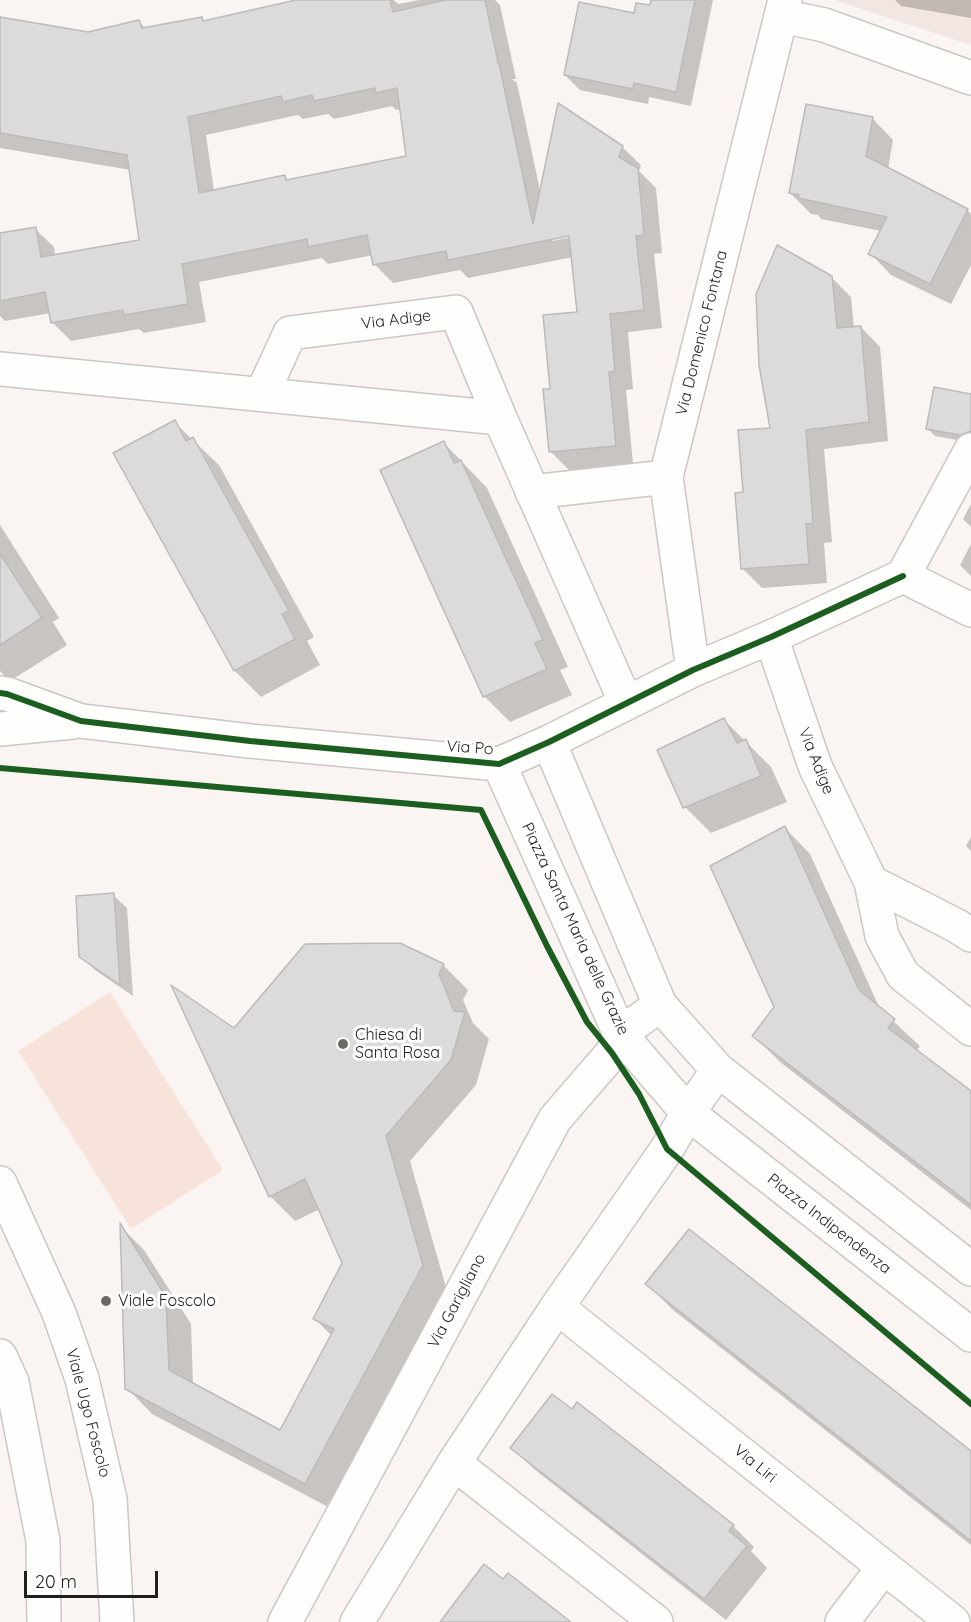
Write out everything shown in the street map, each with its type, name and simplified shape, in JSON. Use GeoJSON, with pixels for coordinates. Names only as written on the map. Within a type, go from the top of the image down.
{"type":"FeatureCollection","features":[{"type":"Feature","properties":{"kind":"street"},"geometry":{"type":"LineString","coordinates":[[784,8],[824,25],[971,78]]}},
{"type":"Feature","properties":{"kind":"street","name":"Via Domenico Fontana"},"geometry":{"type":"LineString","coordinates":[[693,670],[666,477],[784,8]]}},
{"type":"Feature","properties":{"kind":"street","name":"Via Adige"},"geometry":{"type":"LineString","coordinates":[[262,394],[290,333],[456,312],[532,492],[626,703]]}},
{"type":"Feature","properties":{"kind":"street"},"geometry":{"type":"LineString","coordinates":[[0,369],[500,418]]}},
{"type":"Feature","properties":{"kind":"street"},"geometry":{"type":"LineString","coordinates":[[971,450],[903,576],[971,610]]}},
{"type":"Feature","properties":{"kind":"street"},"geometry":{"type":"LineString","coordinates":[[532,492],[666,477]]}},
{"type":"Feature","properties":{"kind":"street","name":"Via Po"},"geometry":{"type":"LineString","coordinates":[[1,730],[81,721],[250,741],[499,764],[549,742],[693,670],[903,576]]}},
{"type":"Feature","properties":{"kind":"street","name":"Via Adige"},"geometry":{"type":"LineString","coordinates":[[771,637],[815,766],[870,882],[882,936],[903,975],[971,1029]]}},
{"type":"Feature","properties":{"kind":"street","name":"Via Po"},"geometry":{"type":"LineString","coordinates":[[0,693],[81,721]]}},
{"type":"Feature","properties":{"kind":"street"},"geometry":{"type":"LineString","coordinates":[[549,742],[660,1005],[718,1070],[971,1269]]}},
{"type":"Feature","properties":{"kind":"street","name":"Piazza Santa Maria delle Grazie"},"geometry":{"type":"LineString","coordinates":[[499,764],[620,1034],[688,1113]]}},
{"type":"Feature","properties":{"kind":"street"},"geometry":{"type":"LineString","coordinates":[[870,882],[971,935]]}},
{"type":"Feature","properties":{"kind":"street","name":"Via Garigliano"},"geometry":{"type":"LineString","coordinates":[[285,1622],[555,1119],[612,1053],[620,1034],[660,1005]]}},
{"type":"Feature","properties":{"kind":"street"},"geometry":{"type":"LineString","coordinates":[[365,1619],[454,1463],[557,1307],[668,1149],[688,1113],[718,1070]]}},
{"type":"Feature","properties":{"kind":"street","name":"Piazza Indipendenza"},"geometry":{"type":"LineString","coordinates":[[688,1113],[971,1335]]}},
{"type":"Feature","properties":{"kind":"street","name":"Viale Ugo Foscolo"},"geometry":{"type":"LineString","coordinates":[[0,1183],[58,1313],[82,1379],[110,1499],[117,1622]]}},
{"type":"Feature","properties":{"kind":"street","name":"Via Liri"},"geometry":{"type":"LineString","coordinates":[[557,1307],[953,1622]]}},
{"type":"Feature","properties":{"kind":"street"},"geometry":{"type":"LineString","coordinates":[[0,1356],[12,1382],[44,1541],[44,1622]]}},
{"type":"Feature","properties":{"kind":"street"},"geometry":{"type":"LineString","coordinates":[[454,1463],[656,1622]]}},
{"type":"Feature","properties":{"kind":"street"},"geometry":{"type":"LineString","coordinates":[[842,1622],[884,1567]]}},
{"type":"Feature","properties":{"kind":"shaded area"},"geometry":{"type":"Polygon","coordinates":[[[835,0],[971,0],[971,45],[835,0]]]}},
{"type":"Feature","properties":{"kind":"shaded area"},"geometry":{"type":"Polygon","coordinates":[[[110,992],[223,1170],[131,1229],[18,1051],[110,992]]]}},
{"type":"Feature","properties":{"kind":"building"},"geometry":{"type":"Polygon","coordinates":[[[296,0],[390,0],[393,12],[445,0],[485,0],[533,224],[558,103],[623,146],[619,157],[638,168],[644,235],[636,236],[644,310],[610,314],[615,371],[609,372],[616,446],[549,452],[543,389],[550,389],[543,315],[577,312],[569,236],[448,260],[446,251],[373,265],[367,235],[308,247],[307,239],[182,264],[188,304],[124,315],[123,310],[51,323],[45,292],[0,301],[0,233],[36,227],[41,257],[139,240],[127,155],[0,133],[0,17],[88,32],[139,20],[142,28],[202,17],[203,21],[296,0]],[[375,88],[314,101],[312,95],[283,102],[281,96],[188,117],[199,193],[285,175],[286,180],[406,156],[397,88],[376,93],[375,88]]]}},
{"type":"Feature","properties":{"kind":"building"},"geometry":{"type":"Polygon","coordinates":[[[651,0],[695,0],[676,92],[634,83],[633,89],[564,75],[579,2],[634,13],[636,3],[650,5],[651,0]]]}},
{"type":"Feature","properties":{"kind":"building"},"geometry":{"type":"Polygon","coordinates":[[[806,104],[873,117],[866,156],[968,209],[930,284],[868,254],[887,217],[798,198],[799,195],[789,193],[806,104]]]}},
{"type":"Feature","properties":{"kind":"building"},"geometry":{"type":"Polygon","coordinates":[[[777,245],[832,276],[837,328],[861,326],[869,422],[806,430],[813,523],[806,524],[809,564],[741,569],[735,493],[743,492],[738,430],[770,428],[759,365],[756,294],[777,245]]]}},
{"type":"Feature","properties":{"kind":"building"},"geometry":{"type":"Polygon","coordinates":[[[934,387],[971,394],[971,431],[960,435],[926,429],[934,387]]]}},
{"type":"Feature","properties":{"kind":"building"},"geometry":{"type":"Polygon","coordinates":[[[175,420],[186,441],[193,437],[289,611],[282,614],[295,639],[234,671],[113,453],[175,420]]]}},
{"type":"Feature","properties":{"kind":"building"},"geometry":{"type":"Polygon","coordinates":[[[444,441],[454,463],[461,460],[543,640],[535,643],[547,669],[483,697],[380,470],[444,441]]]}},
{"type":"Feature","properties":{"kind":"building"},"geometry":{"type":"Polygon","coordinates":[[[0,554],[42,618],[0,645],[0,554]]]}},
{"type":"Feature","properties":{"kind":"building"},"geometry":{"type":"Polygon","coordinates":[[[724,718],[737,743],[746,739],[761,776],[683,808],[657,750],[724,718]]]}},
{"type":"Feature","properties":{"kind":"building"},"geometry":{"type":"Polygon","coordinates":[[[785,826],[859,990],[895,1019],[888,1028],[971,1091],[971,1205],[752,1036],[774,1007],[710,866],[785,826]]]}},
{"type":"Feature","properties":{"kind":"building"},"geometry":{"type":"Polygon","coordinates":[[[114,893],[120,985],[79,957],[76,896],[114,893]]]}},
{"type":"Feature","properties":{"kind":"building"},"geometry":{"type":"Polygon","coordinates":[[[400,943],[444,964],[439,974],[454,1011],[465,1012],[451,1060],[386,1136],[423,1265],[305,1484],[125,1389],[120,1223],[166,1297],[169,1370],[280,1430],[334,1329],[313,1319],[342,1263],[305,1179],[269,1197],[171,985],[234,1028],[305,944],[400,943]]]}},
{"type":"Feature","properties":{"kind":"building"},"geometry":{"type":"Polygon","coordinates":[[[689,1229],[971,1451],[971,1541],[645,1284],[689,1229]]]}},
{"type":"Feature","properties":{"kind":"building"},"geometry":{"type":"Polygon","coordinates":[[[552,1394],[572,1409],[577,1402],[734,1525],[729,1531],[747,1546],[704,1599],[510,1448],[552,1394]]]}},
{"type":"Feature","properties":{"kind":"building"},"geometry":{"type":"Polygon","coordinates":[[[484,1564],[503,1579],[508,1573],[571,1622],[440,1622],[484,1564]]]}},
{"type":"Feature","properties":{"kind":"cycle path"},"geometry":{"type":"LineString","coordinates":[[0,693],[81,721],[250,741],[499,764],[549,742],[693,670],[903,576]]}},
{"type":"Feature","properties":{"kind":"cycle path"},"geometry":{"type":"LineString","coordinates":[[0,768],[481,810],[587,1022],[612,1053],[639,1094],[667,1149],[971,1404]]}},
{"type":"Feature","properties":{"kind":"place","name":"Chiesa di Santa Rosa"},"geometry":{"type":"Point","coordinates":[343,1044]}},
{"type":"Feature","properties":{"kind":"place","name":"Viale Foscolo"},"geometry":{"type":"Point","coordinates":[106,1301]}}]}
